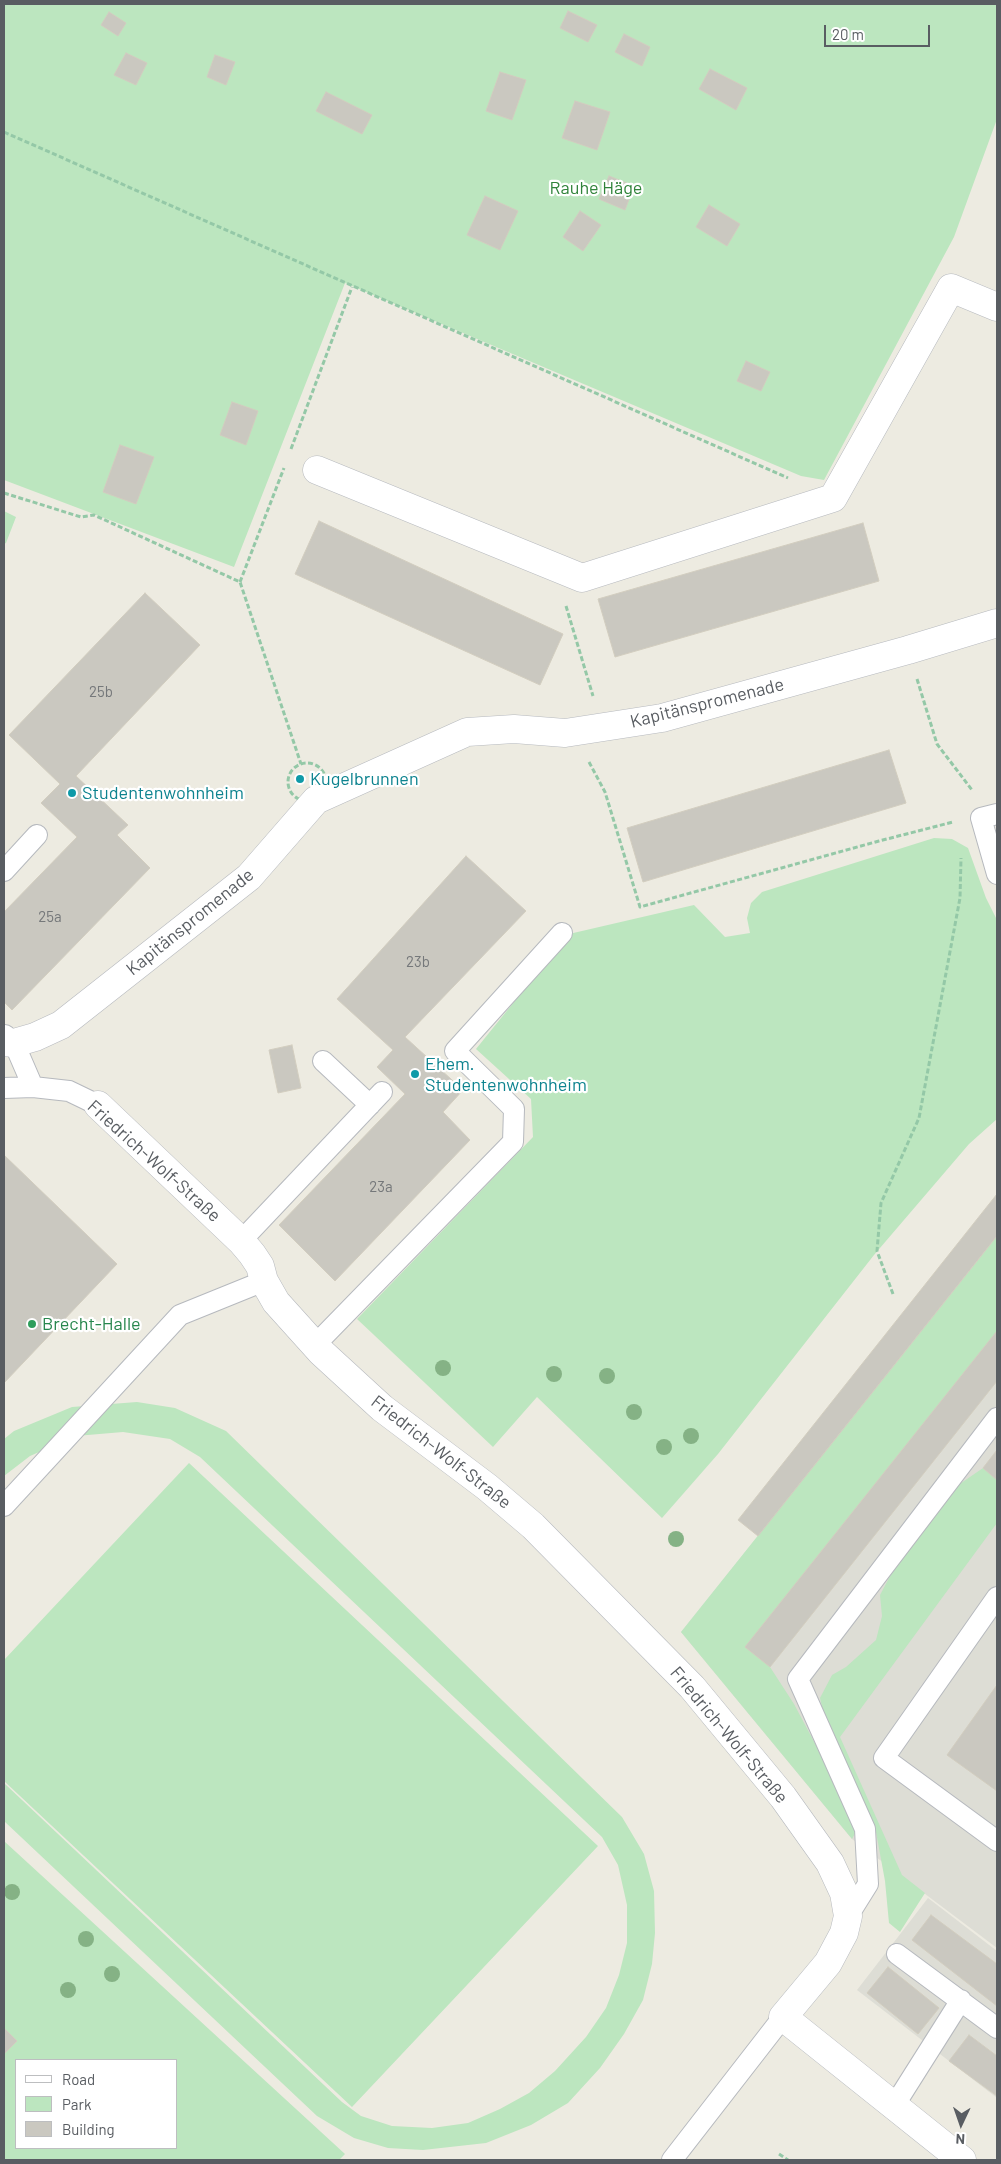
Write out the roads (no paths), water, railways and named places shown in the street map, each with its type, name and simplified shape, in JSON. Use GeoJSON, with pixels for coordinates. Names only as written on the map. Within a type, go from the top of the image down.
{"type":"FeatureCollection","features":[{"type":"Feature","properties":{"kind":"street"},"geometry":{"type":"LineString","coordinates":[[318,470],[582,578],[833,498],[952,288],[997,307]]}},
{"type":"Feature","properties":{"kind":"street","name":"Kapitänspromenade"},"geometry":{"type":"LineString","coordinates":[[7,1040],[35,1037],[60,1026],[249,876],[316,800],[467,732],[514,729],[564,733],[662,718],[908,650],[997,623]]}},
{"type":"Feature","properties":{"kind":"street","name":"Friedrich-Wolf-Straße"},"geometry":{"type":"LineString","coordinates":[[98,1105],[241,1241],[252,1254],[276,1302],[345,1376],[382,1408],[486,1487],[533,1526],[692,1687],[782,1797],[830,1863],[844,1893],[848,1916],[844,1933],[828,1963],[783,2016]]}},
{"type":"Feature","properties":{"kind":"street"},"geometry":{"type":"LineString","coordinates":[[783,2016],[962,2160]]}},
{"type":"Feature","properties":{"kind":"lane"},"geometry":{"type":"LineString","coordinates":[[989,816],[997,874]]}},
{"type":"Feature","properties":{"kind":"lane"},"geometry":{"type":"LineString","coordinates":[[4,871],[38,835]]}},
{"type":"Feature","properties":{"kind":"lane"},"geometry":{"type":"LineString","coordinates":[[315,1345],[513,1142],[514,1109],[455,1051],[562,933]]}},
{"type":"Feature","properties":{"kind":"lane"},"geometry":{"type":"LineString","coordinates":[[7,1040],[33,1087]]}},
{"type":"Feature","properties":{"kind":"lane"},"geometry":{"type":"LineString","coordinates":[[241,1241],[376,1098],[323,1061]]}},
{"type":"Feature","properties":{"kind":"lane","name":"Friedrich-Wolf-Straße"},"geometry":{"type":"LineString","coordinates":[[4,1088],[33,1087],[69,1091],[98,1105]]}},
{"type":"Feature","properties":{"kind":"lane"},"geometry":{"type":"LineString","coordinates":[[4,1506],[180,1315],[264,1281]]}},
{"type":"Feature","properties":{"kind":"lane"},"geometry":{"type":"LineString","coordinates":[[848,1916],[868,1884],[866,1829],[798,1679],[997,1418]]}},
{"type":"Feature","properties":{"kind":"lane"},"geometry":{"type":"LineString","coordinates":[[997,1598],[884,1758],[997,1841]]}},
{"type":"Feature","properties":{"kind":"lane"},"geometry":{"type":"LineString","coordinates":[[897,1954],[997,2028]]}},
{"type":"Feature","properties":{"kind":"lane"},"geometry":{"type":"LineString","coordinates":[[894,2106],[961,2000]]}},
{"type":"Feature","properties":{"kind":"lane"},"geometry":{"type":"LineString","coordinates":[[672,2160],[783,2016]]}},
{"type":"Feature","properties":{"kind":"place","name":"Kugelbrunnen"},"geometry":{"type":"Point","coordinates":[300,779]}},
{"type":"Feature","properties":{"kind":"place","name":"Studentenwohnheim"},"geometry":{"type":"Point","coordinates":[72,793]}},
{"type":"Feature","properties":{"kind":"place","name":"Ehem. Studentenwohnheim"},"geometry":{"type":"Point","coordinates":[415,1074]}},
{"type":"Feature","properties":{"kind":"place","name":"Brecht-Halle"},"geometry":{"type":"Point","coordinates":[32,1324]}},
{"type":"Feature","properties":{"kind":"park label","name":"Rauhe Häge"},"geometry":{"type":"Point","coordinates":[596,188]}}]}
